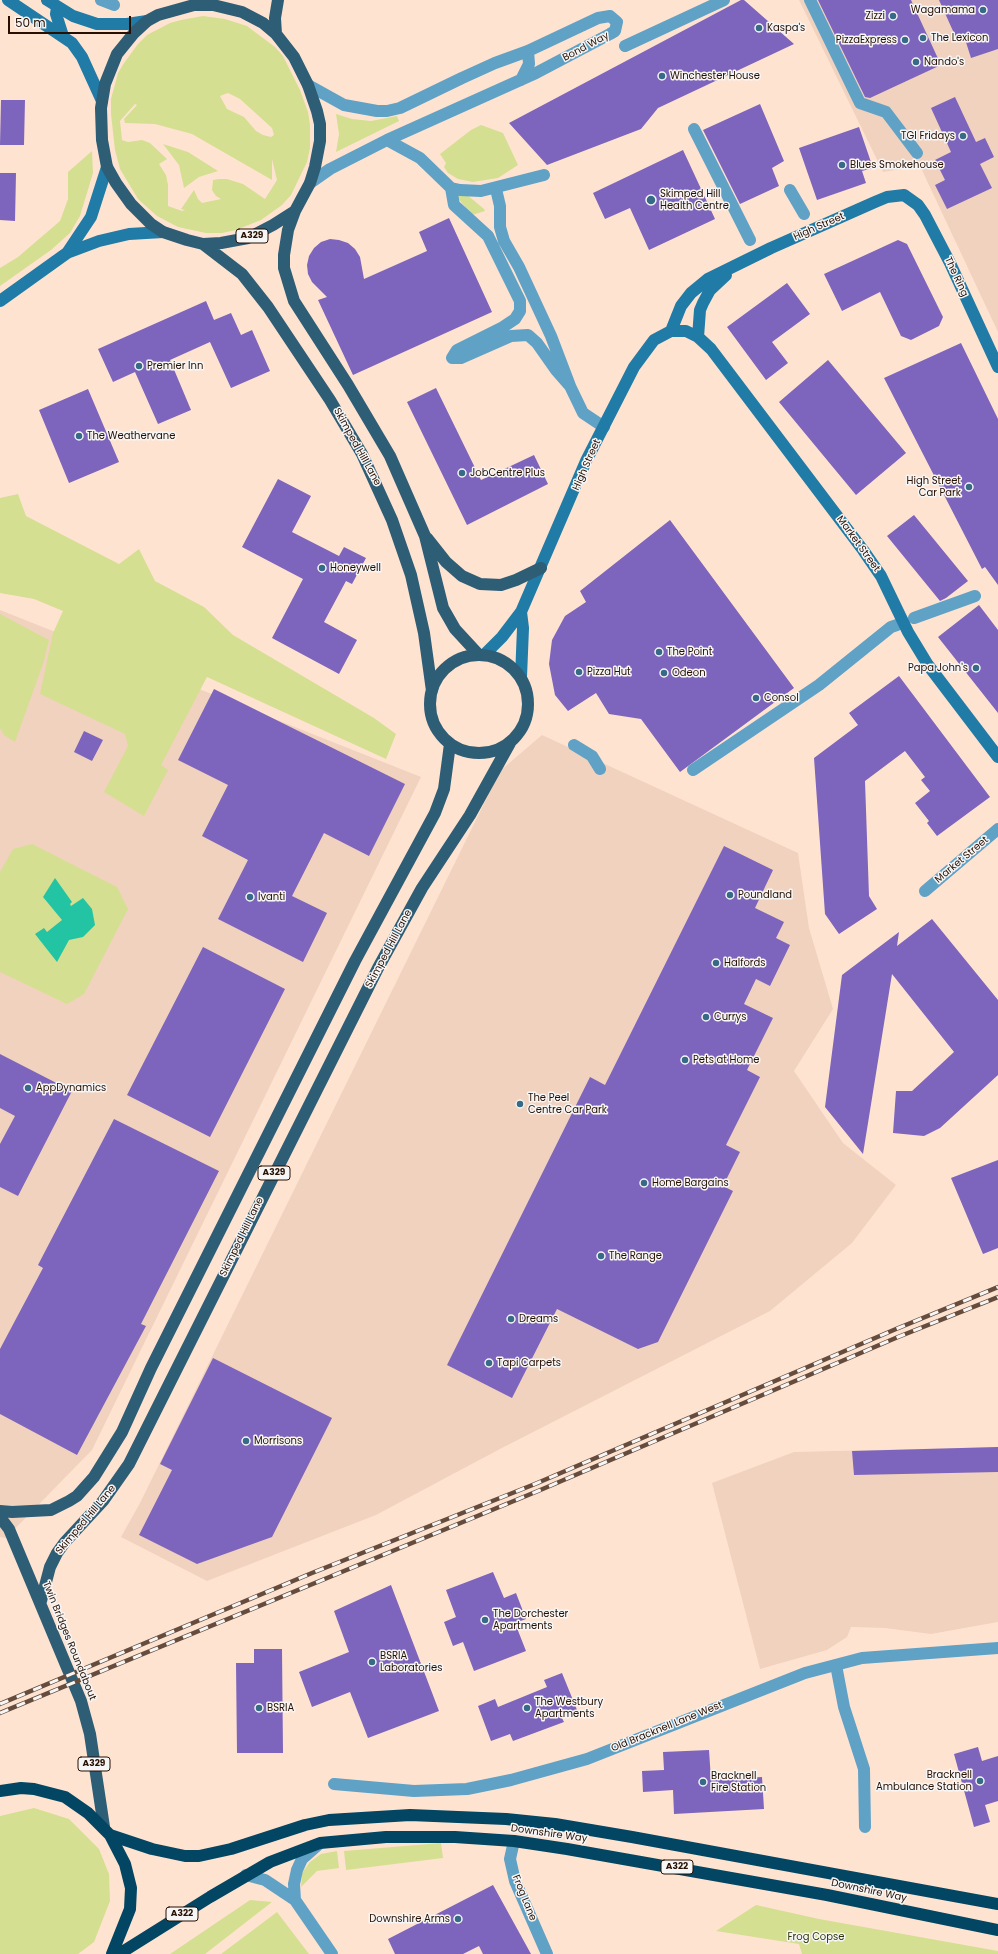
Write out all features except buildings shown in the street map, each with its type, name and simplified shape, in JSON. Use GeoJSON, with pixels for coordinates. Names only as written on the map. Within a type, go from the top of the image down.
{"type":"FeatureCollection","features":[{"type":"Feature","properties":{"kind":"highway","name":"Twin Bridges Roundabout"},"geometry":{"type":"LineString","coordinates":[[0,1791],[21,1788],[51,1792],[65,1797],[88,1813],[107,1831],[125,1864],[130,1888],[130,1908],[112,1954]]}},
{"type":"Feature","properties":{"kind":"highway","name":"Downshire Way"},"geometry":{"type":"LineString","coordinates":[[107,1831],[152,1849],[185,1856],[199,1856],[231,1849],[305,1825],[329,1820],[410,1815],[506,1819],[555,1824],[632,1837],[998,1904]]}},
{"type":"Feature","properties":{"kind":"highway","name":"Downshire Way"},"geometry":{"type":"LineString","coordinates":[[119,1954],[246,1875],[270,1862],[320,1843],[386,1837],[444,1836],[514,1841],[732,1877],[998,1930]]}},
{"type":"Feature","properties":{"kind":"main road","name":"A329"},"geometry":{"type":"LineString","coordinates":[[153,18],[194,5],[213,5],[252,16],[276,34],[294,57],[308,85],[317,111],[320,140],[315,167],[310,183],[295,211],[248,238],[221,243],[203,244],[163,232],[151,224],[131,204],[107,168],[102,140],[102,101],[104,84],[117,54],[134,33],[174,0]]}},
{"type":"Feature","properties":{"kind":"main road"},"geometry":{"type":"LineString","coordinates":[[276,34],[278,0]]}},
{"type":"Feature","properties":{"kind":"main road"},"geometry":{"type":"LineString","coordinates":[[295,211],[288,230],[284,255],[284,268],[294,301],[378,436],[403,484],[424,536],[443,608],[455,629],[482,655],[506,663],[521,677],[527,690],[528,708],[523,727],[510,742],[496,750],[478,754],[460,750],[450,744],[439,733],[434,725],[430,707],[432,691],[436,680],[450,664],[458,660],[482,655]]}},
{"type":"Feature","properties":{"kind":"main road","name":"Skimped Hill Lane"},"geometry":{"type":"LineString","coordinates":[[203,244],[242,274],[268,307],[330,400],[362,454],[392,520],[411,575],[424,633],[432,691]]}},
{"type":"Feature","properties":{"kind":"main road"},"geometry":{"type":"LineString","coordinates":[[424,536],[446,562],[462,576],[480,584],[501,585],[516,580],[541,568]]}},
{"type":"Feature","properties":{"kind":"main road","name":"Skimped Hill Lane"},"geometry":{"type":"LineString","coordinates":[[41,1601],[50,1566],[57,1554],[65,1542],[103,1501],[129,1464],[378,968],[422,888],[470,815],[510,742]]}},
{"type":"Feature","properties":{"kind":"main road","name":"Skimped Hill Lane"},"geometry":{"type":"LineString","coordinates":[[0,1511],[12,1512],[51,1510],[77,1496],[94,1477],[122,1432],[158,1354],[356,961],[435,813],[444,790],[450,744]]}},
{"type":"Feature","properties":{"kind":"main road","name":"Twin Bridges Roundabout"},"geometry":{"type":"LineString","coordinates":[[0,1517],[9,1529],[41,1601],[81,1701],[90,1734],[107,1831]]}},
{"type":"Feature","properties":{"kind":"street"},"geometry":{"type":"LineString","coordinates":[[8,0],[72,43],[82,57],[102,101]]}},
{"type":"Feature","properties":{"kind":"street"},"geometry":{"type":"LineString","coordinates":[[101,0],[114,5]]}},
{"type":"Feature","properties":{"kind":"street"},"geometry":{"type":"LineString","coordinates":[[626,46],[724,0]]}},
{"type":"Feature","properties":{"kind":"street"},"geometry":{"type":"LineString","coordinates":[[810,0],[860,103],[886,112],[917,153]]}},
{"type":"Feature","properties":{"kind":"street"},"geometry":{"type":"LineString","coordinates":[[55,2],[56,14],[62,36]]}},
{"type":"Feature","properties":{"kind":"street"},"geometry":{"type":"LineString","coordinates":[[55,2],[87,22],[98,24],[128,24],[153,18]]}},
{"type":"Feature","properties":{"kind":"street","name":"Bond Way"},"geometry":{"type":"LineString","coordinates":[[308,85],[344,105],[367,110],[388,111],[400,108],[495,63],[528,51],[606,16],[612,17],[617,22],[616,29],[610,34],[521,80],[387,140],[330,169],[310,183]]}},
{"type":"Feature","properties":{"kind":"street"},"geometry":{"type":"LineString","coordinates":[[521,80],[529,64],[528,51]]}},
{"type":"Feature","properties":{"kind":"street"},"geometry":{"type":"LineString","coordinates":[[694,129],[750,240]]}},
{"type":"Feature","properties":{"kind":"street"},"geometry":{"type":"LineString","coordinates":[[387,140],[420,158],[451,188],[454,205],[488,236],[520,301],[520,311],[515,319],[503,328],[457,350],[452,358],[461,358],[511,336],[528,335],[537,343],[556,370],[570,386]]}},
{"type":"Feature","properties":{"kind":"street"},"geometry":{"type":"LineString","coordinates":[[67,253],[91,217],[107,168]]}},
{"type":"Feature","properties":{"kind":"street"},"geometry":{"type":"LineString","coordinates":[[451,188],[481,191],[496,189],[529,178],[544,175]]}},
{"type":"Feature","properties":{"kind":"street"},"geometry":{"type":"LineString","coordinates":[[496,189],[500,206],[500,227],[504,241],[519,268],[551,336],[570,386],[583,413],[604,428]]}},
{"type":"Feature","properties":{"kind":"street"},"geometry":{"type":"LineString","coordinates":[[790,190],[804,214]]}},
{"type":"Feature","properties":{"kind":"street","name":"High Street"},"geometry":{"type":"LineString","coordinates":[[482,655],[502,637],[521,612],[586,461],[604,428],[627,377],[641,355],[654,340],[671,331],[678,311],[691,294],[708,279],[771,248],[887,197],[904,195]]}},
{"type":"Feature","properties":{"kind":"street","name":"The Ring"},"geometry":{"type":"LineString","coordinates":[[904,195],[918,205],[925,215],[950,263],[998,367]]}},
{"type":"Feature","properties":{"kind":"street"},"geometry":{"type":"LineString","coordinates":[[0,301],[67,253],[99,241],[129,234],[163,232]]}},
{"type":"Feature","properties":{"kind":"street","name":"High Street"},"geometry":{"type":"LineString","coordinates":[[700,339],[700,310],[703,303],[710,290],[735,266]]}},
{"type":"Feature","properties":{"kind":"street"},"geometry":{"type":"LineString","coordinates":[[671,331],[686,331],[700,339]]}},
{"type":"Feature","properties":{"kind":"street","name":"Market Street"},"geometry":{"type":"LineString","coordinates":[[700,339],[711,349],[866,554],[881,576],[908,632],[928,665],[998,757]]}},
{"type":"Feature","properties":{"kind":"street"},"geometry":{"type":"LineString","coordinates":[[914,618],[975,596]]}},
{"type":"Feature","properties":{"kind":"street","name":"High Street"},"geometry":{"type":"LineString","coordinates":[[521,612],[523,628],[521,677]]}},
{"type":"Feature","properties":{"kind":"street"},"geometry":{"type":"LineString","coordinates":[[693,770],[819,685],[891,627],[897,625]]}},
{"type":"Feature","properties":{"kind":"street"},"geometry":{"type":"LineString","coordinates":[[574,745],[592,756],[600,769]]}},
{"type":"Feature","properties":{"kind":"street","name":"Market Street"},"geometry":{"type":"LineString","coordinates":[[925,891],[998,829]]}},
{"type":"Feature","properties":{"kind":"street","name":"Old Bracknell Lane West"},"geometry":{"type":"LineString","coordinates":[[334,1784],[414,1791],[467,1789],[511,1780],[587,1759],[805,1673],[862,1658],[998,1648]]}},
{"type":"Feature","properties":{"kind":"street"},"geometry":{"type":"LineString","coordinates":[[836,1665],[844,1707],[864,1769],[865,1827]]}},
{"type":"Feature","properties":{"kind":"street","name":"Frog Lane"},"geometry":{"type":"LineString","coordinates":[[514,1841],[510,1860],[516,1881],[547,1954]]}},
{"type":"Feature","properties":{"kind":"street"},"geometry":{"type":"LineString","coordinates":[[295,1900],[294,1884],[297,1870],[302,1859],[320,1843]]}},
{"type":"Feature","properties":{"kind":"street"},"geometry":{"type":"LineString","coordinates":[[246,1875],[265,1880],[295,1900],[332,1954]]}},
{"type":"Feature","properties":{"kind":"shaded area"},"geometry":{"type":"Polygon","coordinates":[[[799,0],[998,0],[998,332],[920,166],[883,172],[799,0]]]}},
{"type":"Feature","properties":{"kind":"shaded area"},"geometry":{"type":"Polygon","coordinates":[[[0,610],[421,777],[92,1450],[6,1538],[0,1537],[0,610]]]}},
{"type":"Feature","properties":{"kind":"shaded area"},"geometry":{"type":"Polygon","coordinates":[[[542,735],[798,853],[809,928],[833,1009],[794,1071],[843,1143],[896,1185],[852,1243],[770,1311],[500,1449],[376,1515],[207,1581],[121,1537],[140,1503],[500,771],[542,735]]]}},
{"type":"Feature","properties":{"kind":"shaded area"},"geometry":{"type":"Polygon","coordinates":[[[998,1447],[998,1622],[931,1634],[885,1628],[851,1627],[847,1637],[827,1650],[760,1669],[712,1483],[794,1452],[998,1447]]]}},
{"type":"Feature","properties":{"kind":"green space"},"geometry":{"type":"Polygon","coordinates":[[[203,16],[225,19],[247,26],[275,47],[283,56],[300,90],[308,112],[310,125],[310,148],[307,162],[291,195],[282,205],[261,220],[236,230],[222,233],[206,233],[178,227],[157,216],[138,199],[120,169],[115,150],[111,99],[118,73],[138,44],[147,35],[170,23],[203,16]],[[228,93],[220,96],[227,109],[244,117],[256,131],[263,135],[271,137],[274,135],[272,128],[240,99],[228,93]],[[135,104],[120,121],[122,140],[128,142],[142,140],[150,143],[167,159],[159,164],[166,175],[168,185],[168,206],[182,211],[185,210],[181,209],[194,190],[198,199],[202,203],[221,199],[216,196],[212,190],[213,180],[219,179],[227,179],[243,184],[265,199],[277,180],[272,159],[272,180],[192,134],[155,124],[125,123],[124,119],[137,105],[135,104]]]}},
{"type":"Feature","properties":{"kind":"green space"},"geometry":{"type":"Polygon","coordinates":[[[336,114],[352,119],[371,121],[397,116],[399,121],[336,152],[339,134],[336,114]]]}},
{"type":"Feature","properties":{"kind":"green space"},"geometry":{"type":"Polygon","coordinates":[[[481,125],[503,133],[518,165],[498,178],[473,182],[458,179],[448,173],[444,167],[446,163],[440,154],[471,130],[481,125]]]}},
{"type":"Feature","properties":{"kind":"green space"},"geometry":{"type":"Polygon","coordinates":[[[163,144],[188,152],[218,171],[199,177],[184,188],[179,165],[163,144]]]}},
{"type":"Feature","properties":{"kind":"green space"},"geometry":{"type":"Polygon","coordinates":[[[92,151],[93,173],[80,216],[70,233],[51,250],[0,286],[0,268],[18,257],[60,221],[68,199],[68,172],[92,151]]]}},
{"type":"Feature","properties":{"kind":"green space"},"geometry":{"type":"Polygon","coordinates":[[[459,194],[466,194],[485,211],[472,215],[457,197],[459,194]]]}},
{"type":"Feature","properties":{"kind":"green space"},"geometry":{"type":"Polygon","coordinates":[[[18,494],[26,516],[119,564],[139,549],[155,581],[204,607],[233,635],[374,718],[396,734],[386,759],[207,677],[161,765],[168,770],[144,816],[104,792],[128,746],[125,734],[40,694],[53,633],[63,611],[34,599],[0,593],[0,498],[18,494]]]}},
{"type":"Feature","properties":{"kind":"green space"},"geometry":{"type":"Polygon","coordinates":[[[0,614],[49,640],[44,661],[15,742],[4,735],[0,728],[0,614]]]}},
{"type":"Feature","properties":{"kind":"green space"},"geometry":{"type":"Polygon","coordinates":[[[32,844],[117,887],[128,909],[84,994],[67,1004],[0,972],[0,872],[13,849],[32,844]]]}},
{"type":"Feature","properties":{"kind":"green space"},"geometry":{"type":"Polygon","coordinates":[[[34,1808],[69,1819],[99,1849],[109,1874],[110,1901],[94,1942],[78,1954],[0,1954],[0,1816],[34,1808]]]}},
{"type":"Feature","properties":{"kind":"green space"},"geometry":{"type":"Polygon","coordinates":[[[441,1843],[443,1858],[346,1870],[344,1851],[441,1843]]]}},
{"type":"Feature","properties":{"kind":"green space"},"geometry":{"type":"Polygon","coordinates":[[[337,1851],[339,1868],[317,1871],[301,1887],[302,1873],[310,1862],[321,1854],[337,1851]]]}},
{"type":"Feature","properties":{"kind":"green space"},"geometry":{"type":"Polygon","coordinates":[[[250,1900],[272,1902],[205,1954],[170,1954],[250,1900]]]}},
{"type":"Feature","properties":{"kind":"green space","name":"Frog Copse"},"geometry":{"type":"Polygon","coordinates":[[[756,1905],[819,1919],[998,1951],[998,1954],[802,1954],[799,1944],[716,1931],[756,1905]]]}},
{"type":"Feature","properties":{"kind":"green space"},"geometry":{"type":"Polygon","coordinates":[[[277,1912],[309,1954],[221,1954],[277,1912]]]}},
{"type":"Feature","properties":{"kind":"water"},"geometry":{"type":"Polygon","coordinates":[[[55,878],[72,902],[70,904],[71,906],[83,898],[92,909],[95,925],[83,937],[69,940],[57,962],[35,934],[44,928],[47,932],[62,920],[43,897],[55,878]]]}},
{"type":"Feature","properties":{"kind":"railway"},"geometry":{"type":"LineString","coordinates":[[0,1704],[312,1573],[535,1484],[896,1329],[998,1287]]}},
{"type":"Feature","properties":{"kind":"railway"},"geometry":{"type":"LineString","coordinates":[[0,1713],[538,1491],[898,1337],[998,1297]]}},
{"type":"Feature","properties":{"kind":"place","name":"Wagamama"},"geometry":{"type":"Point","coordinates":[983,10]}},
{"type":"Feature","properties":{"kind":"place","name":"Zizzi"},"geometry":{"type":"Point","coordinates":[893,16]}},
{"type":"Feature","properties":{"kind":"place","name":"Kaspa's"},"geometry":{"type":"Point","coordinates":[759,28]}},
{"type":"Feature","properties":{"kind":"place","name":"The Lexicon"},"geometry":{"type":"Point","coordinates":[923,38]}},
{"type":"Feature","properties":{"kind":"place","name":"PizzaExpress"},"geometry":{"type":"Point","coordinates":[905,40]}},
{"type":"Feature","properties":{"kind":"place","name":"Nando's"},"geometry":{"type":"Point","coordinates":[916,62]}},
{"type":"Feature","properties":{"kind":"place","name":"Winchester House"},"geometry":{"type":"Point","coordinates":[662,76]}},
{"type":"Feature","properties":{"kind":"place","name":"TGI Fridays"},"geometry":{"type":"Point","coordinates":[963,136]}},
{"type":"Feature","properties":{"kind":"place","name":"Blues Smokehouse"},"geometry":{"type":"Point","coordinates":[842,165]}},
{"type":"Feature","properties":{"kind":"place","name":"Skimped Hill Health Centre"},"geometry":{"type":"Point","coordinates":[651,200]}},
{"type":"Feature","properties":{"kind":"place","name":"Premier Inn"},"geometry":{"type":"Point","coordinates":[139,366]}},
{"type":"Feature","properties":{"kind":"place","name":"The Weathervane"},"geometry":{"type":"Point","coordinates":[79,436]}},
{"type":"Feature","properties":{"kind":"place","name":"JobCentre Plus"},"geometry":{"type":"Point","coordinates":[462,473]}},
{"type":"Feature","properties":{"kind":"place","name":"High Street Car Park"},"geometry":{"type":"Point","coordinates":[969,487]}},
{"type":"Feature","properties":{"kind":"place","name":"Honeywell"},"geometry":{"type":"Point","coordinates":[322,568]}},
{"type":"Feature","properties":{"kind":"place","name":"The Point"},"geometry":{"type":"Point","coordinates":[659,652]}},
{"type":"Feature","properties":{"kind":"place","name":"Papa John's"},"geometry":{"type":"Point","coordinates":[976,668]}},
{"type":"Feature","properties":{"kind":"place","name":"Pizza Hut"},"geometry":{"type":"Point","coordinates":[579,672]}},
{"type":"Feature","properties":{"kind":"place","name":"Odeon"},"geometry":{"type":"Point","coordinates":[664,673]}},
{"type":"Feature","properties":{"kind":"place","name":"Consol"},"geometry":{"type":"Point","coordinates":[756,698]}},
{"type":"Feature","properties":{"kind":"place","name":"Poundland"},"geometry":{"type":"Point","coordinates":[730,895]}},
{"type":"Feature","properties":{"kind":"place","name":"Ivanti"},"geometry":{"type":"Point","coordinates":[250,897]}},
{"type":"Feature","properties":{"kind":"place","name":"Halfords"},"geometry":{"type":"Point","coordinates":[716,963]}},
{"type":"Feature","properties":{"kind":"place","name":"Currys"},"geometry":{"type":"Point","coordinates":[706,1017]}},
{"type":"Feature","properties":{"kind":"place","name":"Pets at Home"},"geometry":{"type":"Point","coordinates":[685,1060]}},
{"type":"Feature","properties":{"kind":"place","name":"AppDynamics"},"geometry":{"type":"Point","coordinates":[28,1088]}},
{"type":"Feature","properties":{"kind":"place","name":"The Peel Centre Car Park"},"geometry":{"type":"Point","coordinates":[520,1104]}},
{"type":"Feature","properties":{"kind":"place","name":"Home Bargains"},"geometry":{"type":"Point","coordinates":[644,1183]}},
{"type":"Feature","properties":{"kind":"place","name":"The Range"},"geometry":{"type":"Point","coordinates":[601,1256]}},
{"type":"Feature","properties":{"kind":"place","name":"Dreams"},"geometry":{"type":"Point","coordinates":[511,1319]}},
{"type":"Feature","properties":{"kind":"place","name":"Tapi Carpets"},"geometry":{"type":"Point","coordinates":[489,1363]}},
{"type":"Feature","properties":{"kind":"place","name":"Morrisons"},"geometry":{"type":"Point","coordinates":[246,1441]}},
{"type":"Feature","properties":{"kind":"place","name":"The Dorchester Apartments"},"geometry":{"type":"Point","coordinates":[485,1620]}},
{"type":"Feature","properties":{"kind":"place","name":"BSRIA Laboratories"},"geometry":{"type":"Point","coordinates":[372,1662]}},
{"type":"Feature","properties":{"kind":"place","name":"BSRIA"},"geometry":{"type":"Point","coordinates":[259,1708]}},
{"type":"Feature","properties":{"kind":"place","name":"The Westbury Apartments"},"geometry":{"type":"Point","coordinates":[527,1708]}},
{"type":"Feature","properties":{"kind":"place","name":"Bracknell Ambulance Station"},"geometry":{"type":"Point","coordinates":[980,1781]}},
{"type":"Feature","properties":{"kind":"place","name":"Bracknell Fire Station"},"geometry":{"type":"Point","coordinates":[703,1782]}},
{"type":"Feature","properties":{"kind":"place","name":"Downshire Arms"},"geometry":{"type":"Point","coordinates":[458,1919]}}]}
